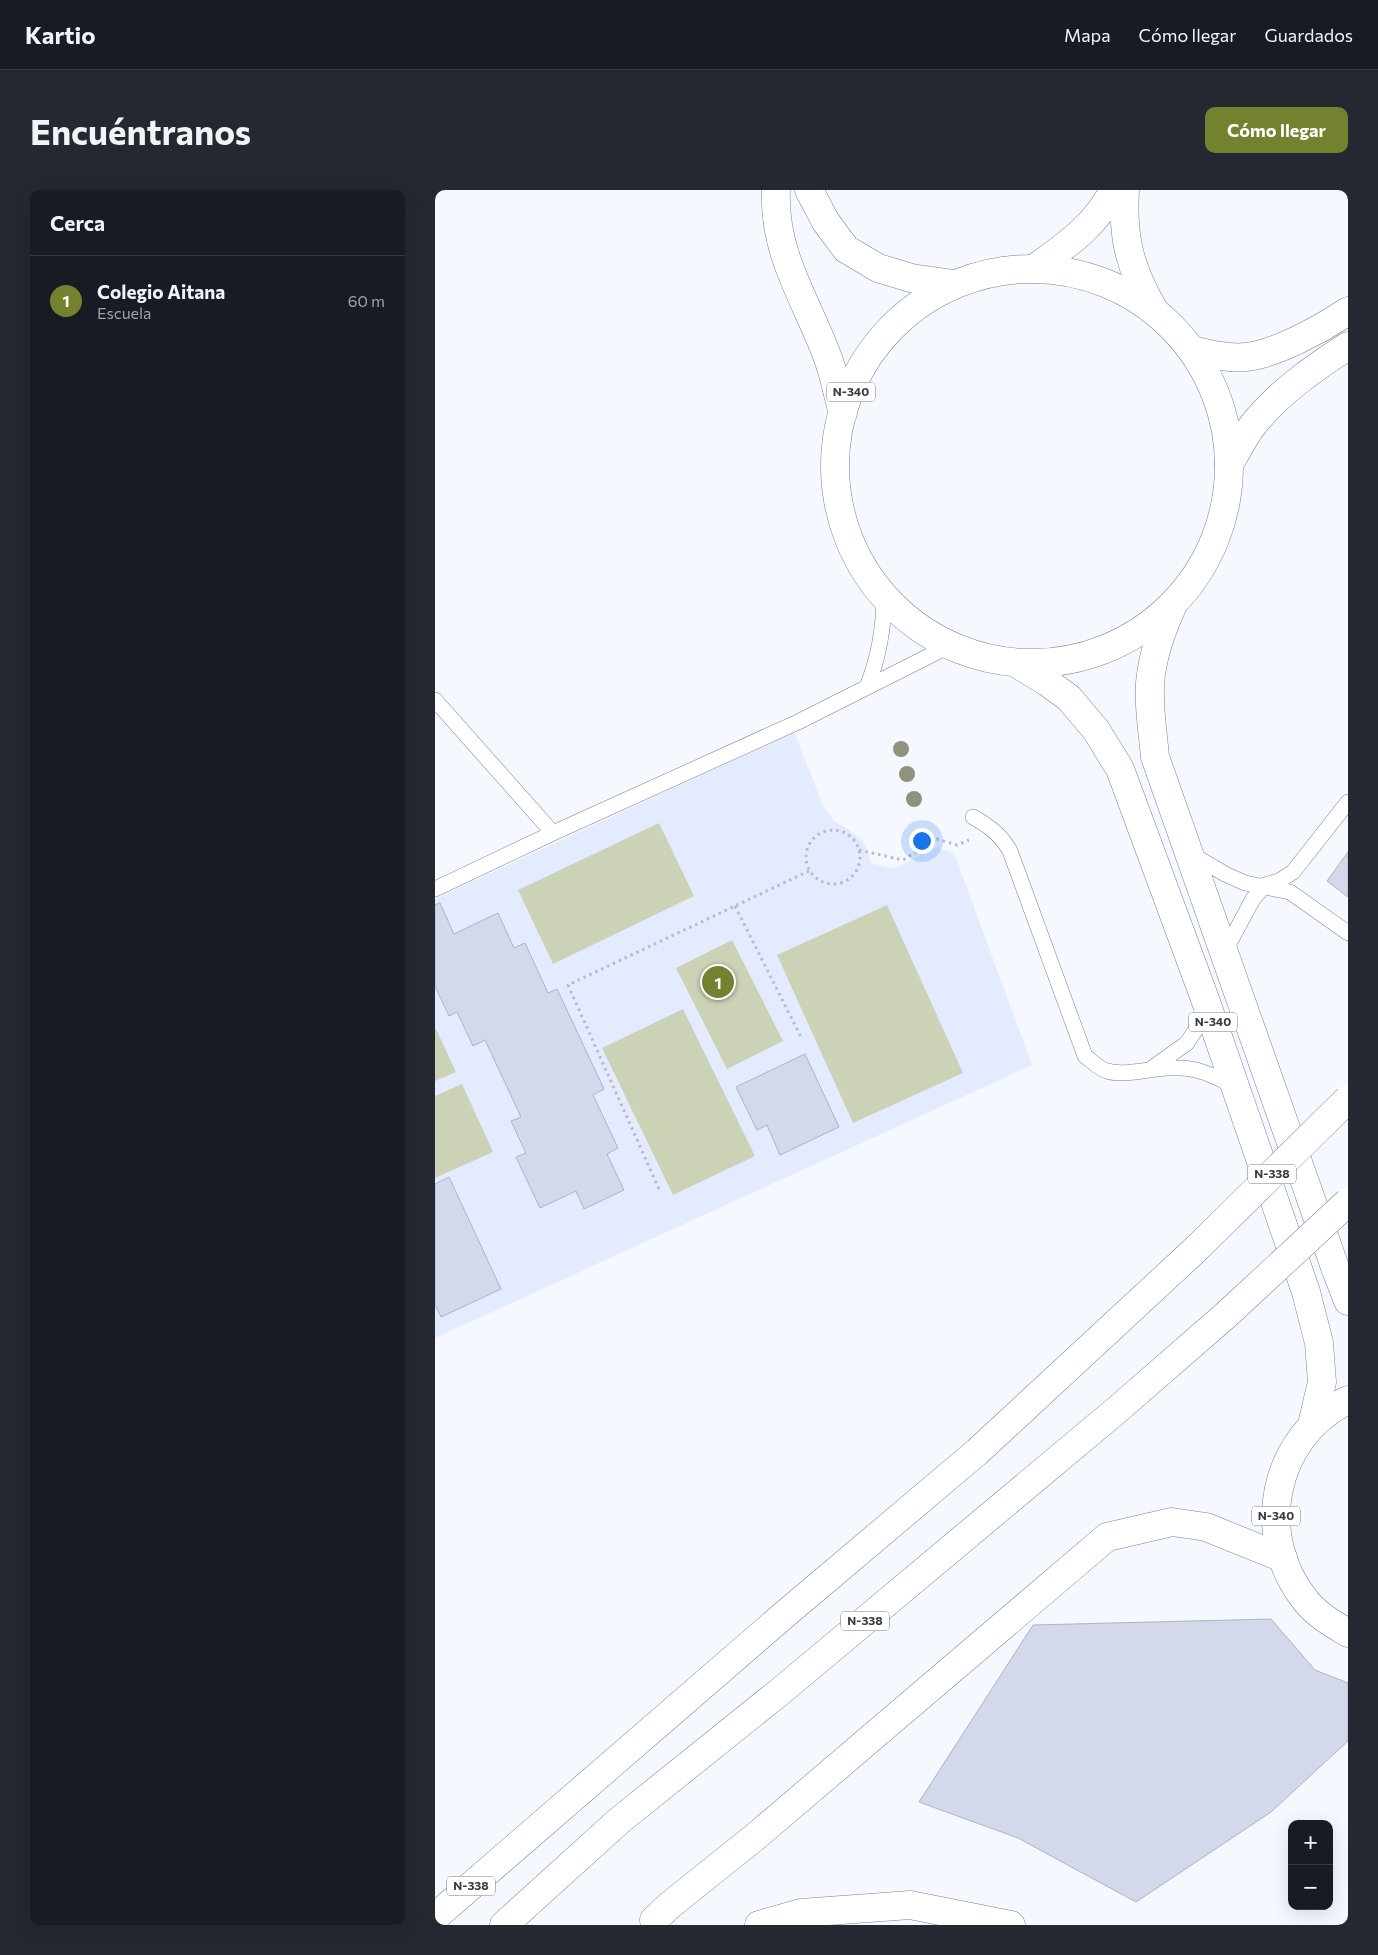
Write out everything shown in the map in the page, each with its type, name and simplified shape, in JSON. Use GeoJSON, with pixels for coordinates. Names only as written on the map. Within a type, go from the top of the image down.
{"type":"FeatureCollection","features":[{"type":"Feature","properties":{"kind":"main road","name":"N-340"},"geometry":{"type":"LineString","coordinates":[[776,190],[779,236],[792,276],[827,355],[843,413]]}},
{"type":"Feature","properties":{"kind":"main road","name":"N-340"},"geometry":{"type":"LineString","coordinates":[[809,190],[826,222],[846,250],[878,268],[911,278],[955,284]]}},
{"type":"Feature","properties":{"kind":"main road"},"geometry":{"type":"LineString","coordinates":[[1035,268],[1087,229],[1107,204],[1114,190]]}},
{"type":"Feature","properties":{"kind":"main road"},"geometry":{"type":"LineString","coordinates":[[1125,190],[1123,220],[1128,250],[1139,284],[1153,310]]}},
{"type":"Feature","properties":{"kind":"main road","name":"N-340"},"geometry":{"type":"LineString","coordinates":[[1035,268],[1067,271],[1098,279],[1127,292],[1153,310],[1174,329],[1192,350],[1212,386],[1225,424],[1229,464],[1226,503],[1215,540],[1198,574],[1174,604],[1147,626],[1117,644],[1084,656],[1049,663],[1015,662],[982,656],[951,645],[926,632],[903,615],[884,595],[861,563],[845,528],[837,490],[836,451],[843,413],[859,372],[884,336],[916,306],[955,284],[981,275],[1007,270],[1035,268]]}},
{"type":"Feature","properties":{"kind":"main road"},"geometry":{"type":"LineString","coordinates":[[1192,350],[1215,355],[1246,357],[1279,348],[1348,311]]}},
{"type":"Feature","properties":{"kind":"main road"},"geometry":{"type":"LineString","coordinates":[[1229,464],[1253,425],[1285,393],[1328,359],[1348,346]]}},
{"type":"Feature","properties":{"kind":"main road","name":"N-340"},"geometry":{"type":"LineString","coordinates":[[1174,604],[1161,633],[1150,676],[1155,757],[1348,1301]]}},
{"type":"Feature","properties":{"kind":"main road","name":"N-340"},"geometry":{"type":"LineString","coordinates":[[1015,662],[1069,698],[1096,730],[1121,769],[1205,999],[1306,1292],[1319,1343],[1322,1382],[1312,1425]]}},
{"type":"Feature","properties":{"kind":"main road","name":"N-338"},"geometry":{"type":"LineString","coordinates":[[435,1917],[784,1615],[977,1452],[1195,1250],[1348,1099]]}},
{"type":"Feature","properties":{"kind":"main road","name":"N-338"},"geometry":{"type":"LineString","coordinates":[[504,1925],[620,1820],[782,1690],[1118,1409],[1226,1316],[1348,1202]]}},
{"type":"Feature","properties":{"kind":"main road","name":"N-340"},"geometry":{"type":"LineString","coordinates":[[1348,1400],[1335,1406],[1312,1425],[1293,1451],[1280,1480],[1275,1512],[1278,1544],[1289,1574],[1306,1601],[1330,1623],[1348,1633]]}},
{"type":"Feature","properties":{"kind":"main road"},"geometry":{"type":"LineString","coordinates":[[654,1920],[669,1905],[755,1838],[1107,1537],[1172,1522],[1206,1527],[1283,1558]]}},
{"type":"Feature","properties":{"kind":"main road"},"geometry":{"type":"LineString","coordinates":[[759,1925],[801,1913],[910,1905],[1011,1925]]}},
{"type":"Feature","properties":{"kind":"lane"},"geometry":{"type":"LineString","coordinates":[[867,687],[877,664],[884,616],[884,595]]}},
{"type":"Feature","properties":{"kind":"lane"},"geometry":{"type":"LineString","coordinates":[[435,889],[553,833],[798,722],[951,645]]}},
{"type":"Feature","properties":{"kind":"lane"},"geometry":{"type":"LineString","coordinates":[[435,700],[553,833]]}},
{"type":"Feature","properties":{"kind":"lane"},"geometry":{"type":"LineString","coordinates":[[1225,951],[1253,899],[1265,885],[1279,881],[1293,872],[1348,802]]}},
{"type":"Feature","properties":{"kind":"lane"},"geometry":{"type":"LineString","coordinates":[[973,817],[992,829],[1003,839],[1010,851],[1085,1056],[1106,1071],[1128,1073],[1151,1068],[1195,1069],[1235,1086]]}},
{"type":"Feature","properties":{"kind":"lane"},"geometry":{"type":"LineString","coordinates":[[1190,854],[1225,874],[1245,882],[1290,892],[1348,933]]}},
{"type":"Feature","properties":{"kind":"lane"},"geometry":{"type":"LineString","coordinates":[[1151,1068],[1187,1043],[1198,1026],[1205,999]]}},
{"type":"Feature","properties":{"kind":"path"},"geometry":{"type":"LineString","coordinates":[[859,850],[903,860],[937,839],[957,846],[992,829]]}},
{"type":"Feature","properties":{"kind":"path"},"geometry":{"type":"LineString","coordinates":[[840,831],[855,842],[859,850],[860,859],[854,875],[847,881],[839,884],[830,885],[822,883],[809,871],[806,862],[808,844],[822,832],[840,831]]}},
{"type":"Feature","properties":{"kind":"path"},"geometry":{"type":"LineString","coordinates":[[659,1189],[568,985],[809,871]]}},
{"type":"Feature","properties":{"kind":"path"},"geometry":{"type":"LineString","coordinates":[[735,906],[802,1039]]}},
{"type":"Feature","properties":{"kind":"shaded area"},"geometry":{"type":"Polygon","coordinates":[[[794,732],[823,805],[834,821],[863,841],[872,864],[895,868],[936,847],[954,853],[1032,1065],[435,1338],[435,899],[794,732]]]}},
{"type":"Feature","properties":{"kind":"green space"},"geometry":{"type":"Polygon","coordinates":[[[659,823],[694,896],[553,964],[518,890],[659,823]]]}},
{"type":"Feature","properties":{"kind":"green space"},"geometry":{"type":"Polygon","coordinates":[[[887,905],[963,1073],[853,1123],[777,955],[887,905]]]}},
{"type":"Feature","properties":{"kind":"green space"},"geometry":{"type":"Polygon","coordinates":[[[732,940],[783,1041],[727,1069],[676,968],[732,940]]]}},
{"type":"Feature","properties":{"kind":"green space"},"geometry":{"type":"Polygon","coordinates":[[[683,1009],[755,1156],[673,1195],[602,1048],[683,1009]]]}},
{"type":"Feature","properties":{"kind":"green space"},"geometry":{"type":"Polygon","coordinates":[[[435,1027],[456,1072],[435,1081],[435,1027]]]}},
{"type":"Feature","properties":{"kind":"green space"},"geometry":{"type":"Polygon","coordinates":[[[462,1084],[493,1152],[435,1178],[435,1096],[462,1084]]]}},
{"type":"Feature","properties":{"kind":"building"},"geometry":{"type":"Polygon","coordinates":[[[1348,852],[1348,897],[1327,881],[1348,852]]]}},
{"type":"Feature","properties":{"kind":"building"},"geometry":{"type":"Polygon","coordinates":[[[440,903],[454,934],[498,913],[514,948],[525,943],[548,993],[557,989],[604,1089],[593,1095],[618,1148],[607,1154],[624,1190],[584,1209],[576,1191],[540,1208],[516,1157],[526,1153],[511,1121],[521,1117],[485,1040],[473,1046],[457,1012],[449,1016],[435,986],[435,905],[440,903]]]}},
{"type":"Feature","properties":{"kind":"building"},"geometry":{"type":"Polygon","coordinates":[[[805,1054],[839,1127],[780,1155],[767,1125],[757,1130],[736,1087],[805,1054]]]}},
{"type":"Feature","properties":{"kind":"building"},"geometry":{"type":"Polygon","coordinates":[[[449,1177],[501,1289],[441,1317],[435,1305],[435,1184],[449,1177]]]}},
{"type":"Feature","properties":{"kind":"building"},"geometry":{"type":"Polygon","coordinates":[[[1271,1619],[1315,1670],[1348,1683],[1348,1741],[1271,1812],[1136,1902],[1018,1838],[919,1802],[1033,1625],[1271,1619]]]}},
{"type":"Feature","properties":{"kind":"place","name":"Colegio Aitana"},"geometry":{"type":"Point","coordinates":[718,982]}}]}
